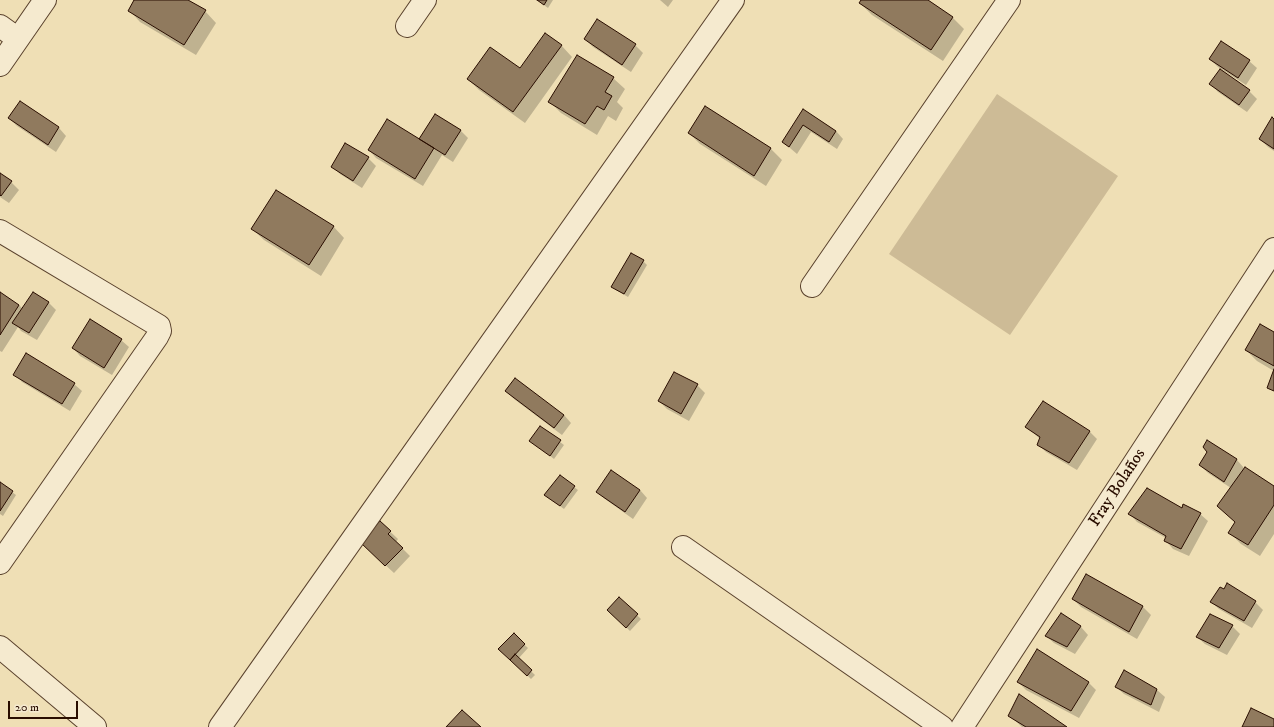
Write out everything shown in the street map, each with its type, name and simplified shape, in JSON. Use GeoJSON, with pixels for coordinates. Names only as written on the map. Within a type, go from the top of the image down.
{"type":"FeatureCollection","features":[{"type":"Feature","properties":{"kind":"street"},"geometry":{"type":"LineString","coordinates":[[0,65],[45,0]]}},
{"type":"Feature","properties":{"kind":"street"},"geometry":{"type":"LineString","coordinates":[[407,26],[425,0]]}},
{"type":"Feature","properties":{"kind":"street"},"geometry":{"type":"LineString","coordinates":[[220,727],[733,0]]}},
{"type":"Feature","properties":{"kind":"street"},"geometry":{"type":"LineString","coordinates":[[812,286],[1009,0]]}},
{"type":"Feature","properties":{"kind":"street"},"geometry":{"type":"LineString","coordinates":[[0,26],[18,39]]}},
{"type":"Feature","properties":{"kind":"street"},"geometry":{"type":"LineString","coordinates":[[0,231],[159,326],[160,331],[0,563]]}},
{"type":"Feature","properties":{"kind":"street","name":"Fray Bolaños"},"geometry":{"type":"LineString","coordinates":[[962,727],[1274,249]]}},
{"type":"Feature","properties":{"kind":"street"},"geometry":{"type":"LineString","coordinates":[[683,547],[942,727]]}},
{"type":"Feature","properties":{"kind":"street"},"geometry":{"type":"LineString","coordinates":[[0,647],[95,727]]}},
{"type":"Feature","properties":{"kind":"shaded area"},"geometry":{"type":"Polygon","coordinates":[[[997,94],[1118,176],[1010,335],[889,254],[997,94]]]}},
{"type":"Feature","properties":{"kind":"building"},"geometry":{"type":"Polygon","coordinates":[[[134,0],[188,0],[206,10],[184,45],[128,11],[134,0]]]}},
{"type":"Feature","properties":{"kind":"building"},"geometry":{"type":"Polygon","coordinates":[[[537,0],[547,0],[544,5],[537,0]]]}},
{"type":"Feature","properties":{"kind":"building"},"geometry":{"type":"Polygon","coordinates":[[[861,0],[928,0],[953,17],[931,50],[859,3],[861,0]]]}},
{"type":"Feature","properties":{"kind":"building"},"geometry":{"type":"Polygon","coordinates":[[[597,19],[636,44],[622,65],[584,39],[597,19]]]}},
{"type":"Feature","properties":{"kind":"building"},"geometry":{"type":"Polygon","coordinates":[[[545,33],[562,45],[513,112],[467,79],[490,47],[520,68],[545,33]]]}},
{"type":"Feature","properties":{"kind":"building"},"geometry":{"type":"Polygon","coordinates":[[[1221,41],[1250,60],[1238,78],[1209,59],[1221,41]]]}},
{"type":"Feature","properties":{"kind":"building"},"geometry":{"type":"Polygon","coordinates":[[[577,55],[614,77],[605,92],[612,96],[604,110],[597,106],[585,124],[548,102],[577,55]]]}},
{"type":"Feature","properties":{"kind":"building"},"geometry":{"type":"Polygon","coordinates":[[[1220,69],[1250,90],[1239,105],[1209,84],[1220,69]]]}},
{"type":"Feature","properties":{"kind":"building"},"geometry":{"type":"Polygon","coordinates":[[[20,101],[59,127],[48,145],[8,118],[20,101]]]}},
{"type":"Feature","properties":{"kind":"building"},"geometry":{"type":"Polygon","coordinates":[[[705,106],[771,148],[754,176],[688,133],[705,106]]]}},
{"type":"Feature","properties":{"kind":"building"},"geometry":{"type":"Polygon","coordinates":[[[803,109],[836,131],[829,142],[803,125],[789,147],[782,142],[803,109]]]}},
{"type":"Feature","properties":{"kind":"building"},"geometry":{"type":"Polygon","coordinates":[[[435,114],[461,130],[445,155],[419,139],[435,114]]]}},
{"type":"Feature","properties":{"kind":"building"},"geometry":{"type":"Polygon","coordinates":[[[1272,117],[1274,119],[1274,149],[1259,139],[1272,117]]]}},
{"type":"Feature","properties":{"kind":"building"},"geometry":{"type":"Polygon","coordinates":[[[387,119],[434,148],[415,179],[368,150],[387,119]]]}},
{"type":"Feature","properties":{"kind":"building"},"geometry":{"type":"Polygon","coordinates":[[[345,143],[369,157],[353,181],[331,167],[345,143]]]}},
{"type":"Feature","properties":{"kind":"building"},"geometry":{"type":"Polygon","coordinates":[[[0,173],[12,181],[1,196],[0,195],[0,173]]]}},
{"type":"Feature","properties":{"kind":"building"},"geometry":{"type":"Polygon","coordinates":[[[276,190],[334,226],[309,265],[251,229],[276,190]]]}},
{"type":"Feature","properties":{"kind":"building"},"geometry":{"type":"Polygon","coordinates":[[[631,253],[644,260],[624,294],[611,287],[631,253]]]}},
{"type":"Feature","properties":{"kind":"building"},"geometry":{"type":"Polygon","coordinates":[[[0,292],[19,305],[0,335],[0,292]]]}},
{"type":"Feature","properties":{"kind":"building"},"geometry":{"type":"Polygon","coordinates":[[[33,292],[49,302],[29,333],[12,323],[33,292]]]}},
{"type":"Feature","properties":{"kind":"building"},"geometry":{"type":"Polygon","coordinates":[[[90,319],[122,339],[104,368],[72,348],[90,319]]]}},
{"type":"Feature","properties":{"kind":"building"},"geometry":{"type":"Polygon","coordinates":[[[1260,324],[1274,332],[1274,366],[1245,350],[1260,324]]]}},
{"type":"Feature","properties":{"kind":"building"},"geometry":{"type":"Polygon","coordinates":[[[26,353],[75,383],[62,404],[13,375],[26,353]]]}},
{"type":"Feature","properties":{"kind":"building"},"geometry":{"type":"Polygon","coordinates":[[[1274,369],[1274,391],[1267,388],[1274,369]]]}},
{"type":"Feature","properties":{"kind":"building"},"geometry":{"type":"Polygon","coordinates":[[[674,372],[698,384],[681,414],[658,401],[674,372]]]}},
{"type":"Feature","properties":{"kind":"building"},"geometry":{"type":"Polygon","coordinates":[[[515,378],[564,415],[554,428],[505,391],[515,378]]]}},
{"type":"Feature","properties":{"kind":"building"},"geometry":{"type":"Polygon","coordinates":[[[1043,401],[1090,431],[1069,463],[1037,445],[1040,437],[1025,427],[1043,401]]]}},
{"type":"Feature","properties":{"kind":"building"},"geometry":{"type":"Polygon","coordinates":[[[540,426],[561,440],[550,456],[529,441],[540,426]]]}},
{"type":"Feature","properties":{"kind":"building"},"geometry":{"type":"Polygon","coordinates":[[[1207,440],[1237,459],[1224,482],[1199,465],[1207,452],[1203,447],[1207,440]]]}},
{"type":"Feature","properties":{"kind":"building"},"geometry":{"type":"Polygon","coordinates":[[[1245,467],[1274,486],[1274,505],[1248,545],[1228,533],[1235,522],[1217,506],[1245,467]]]}},
{"type":"Feature","properties":{"kind":"building"},"geometry":{"type":"Polygon","coordinates":[[[611,470],[640,490],[625,512],[596,492],[611,470]]]}},
{"type":"Feature","properties":{"kind":"building"},"geometry":{"type":"Polygon","coordinates":[[[560,475],[575,486],[560,506],[544,495],[560,475]]]}},
{"type":"Feature","properties":{"kind":"building"},"geometry":{"type":"Polygon","coordinates":[[[0,482],[13,491],[0,511],[0,482]]]}},
{"type":"Feature","properties":{"kind":"building"},"geometry":{"type":"Polygon","coordinates":[[[1147,488],[1182,508],[1183,504],[1201,513],[1181,549],[1164,541],[1166,536],[1128,514],[1147,488]]]}},
{"type":"Feature","properties":{"kind":"building"},"geometry":{"type":"Polygon","coordinates":[[[380,521],[391,531],[388,534],[403,548],[385,566],[360,542],[380,521]]]}},
{"type":"Feature","properties":{"kind":"building"},"geometry":{"type":"Polygon","coordinates":[[[1086,574],[1143,606],[1129,632],[1072,599],[1086,574]]]}},
{"type":"Feature","properties":{"kind":"building"},"geometry":{"type":"Polygon","coordinates":[[[1227,583],[1256,601],[1244,621],[1210,602],[1220,587],[1224,589],[1227,583]]]}},
{"type":"Feature","properties":{"kind":"building"},"geometry":{"type":"Polygon","coordinates":[[[619,597],[638,614],[626,628],[607,610],[619,597]]]}},
{"type":"Feature","properties":{"kind":"building"},"geometry":{"type":"Polygon","coordinates":[[[1061,613],[1081,626],[1067,647],[1045,636],[1061,613]]]}},
{"type":"Feature","properties":{"kind":"building"},"geometry":{"type":"Polygon","coordinates":[[[1210,614],[1233,625],[1219,648],[1196,637],[1210,614]]]}},
{"type":"Feature","properties":{"kind":"building"},"geometry":{"type":"Polygon","coordinates":[[[514,633],[525,644],[510,660],[498,649],[514,633]]]}},
{"type":"Feature","properties":{"kind":"building"},"geometry":{"type":"Polygon","coordinates":[[[1037,649],[1089,682],[1071,711],[1017,682],[1037,649]]]}},
{"type":"Feature","properties":{"kind":"building"},"geometry":{"type":"Polygon","coordinates":[[[515,654],[532,670],[527,676],[510,660],[515,654]]]}},
{"type":"Feature","properties":{"kind":"building"},"geometry":{"type":"Polygon","coordinates":[[[1124,670],[1157,689],[1151,705],[1115,687],[1124,670]]]}},
{"type":"Feature","properties":{"kind":"building"},"geometry":{"type":"Polygon","coordinates":[[[1019,694],[1067,727],[1026,727],[1008,716],[1019,694]]]}},
{"type":"Feature","properties":{"kind":"building"},"geometry":{"type":"Polygon","coordinates":[[[1251,708],[1274,719],[1274,727],[1242,727],[1251,708]]]}},
{"type":"Feature","properties":{"kind":"building"},"geometry":{"type":"Polygon","coordinates":[[[462,710],[481,727],[446,727],[462,710]]]}}]}
